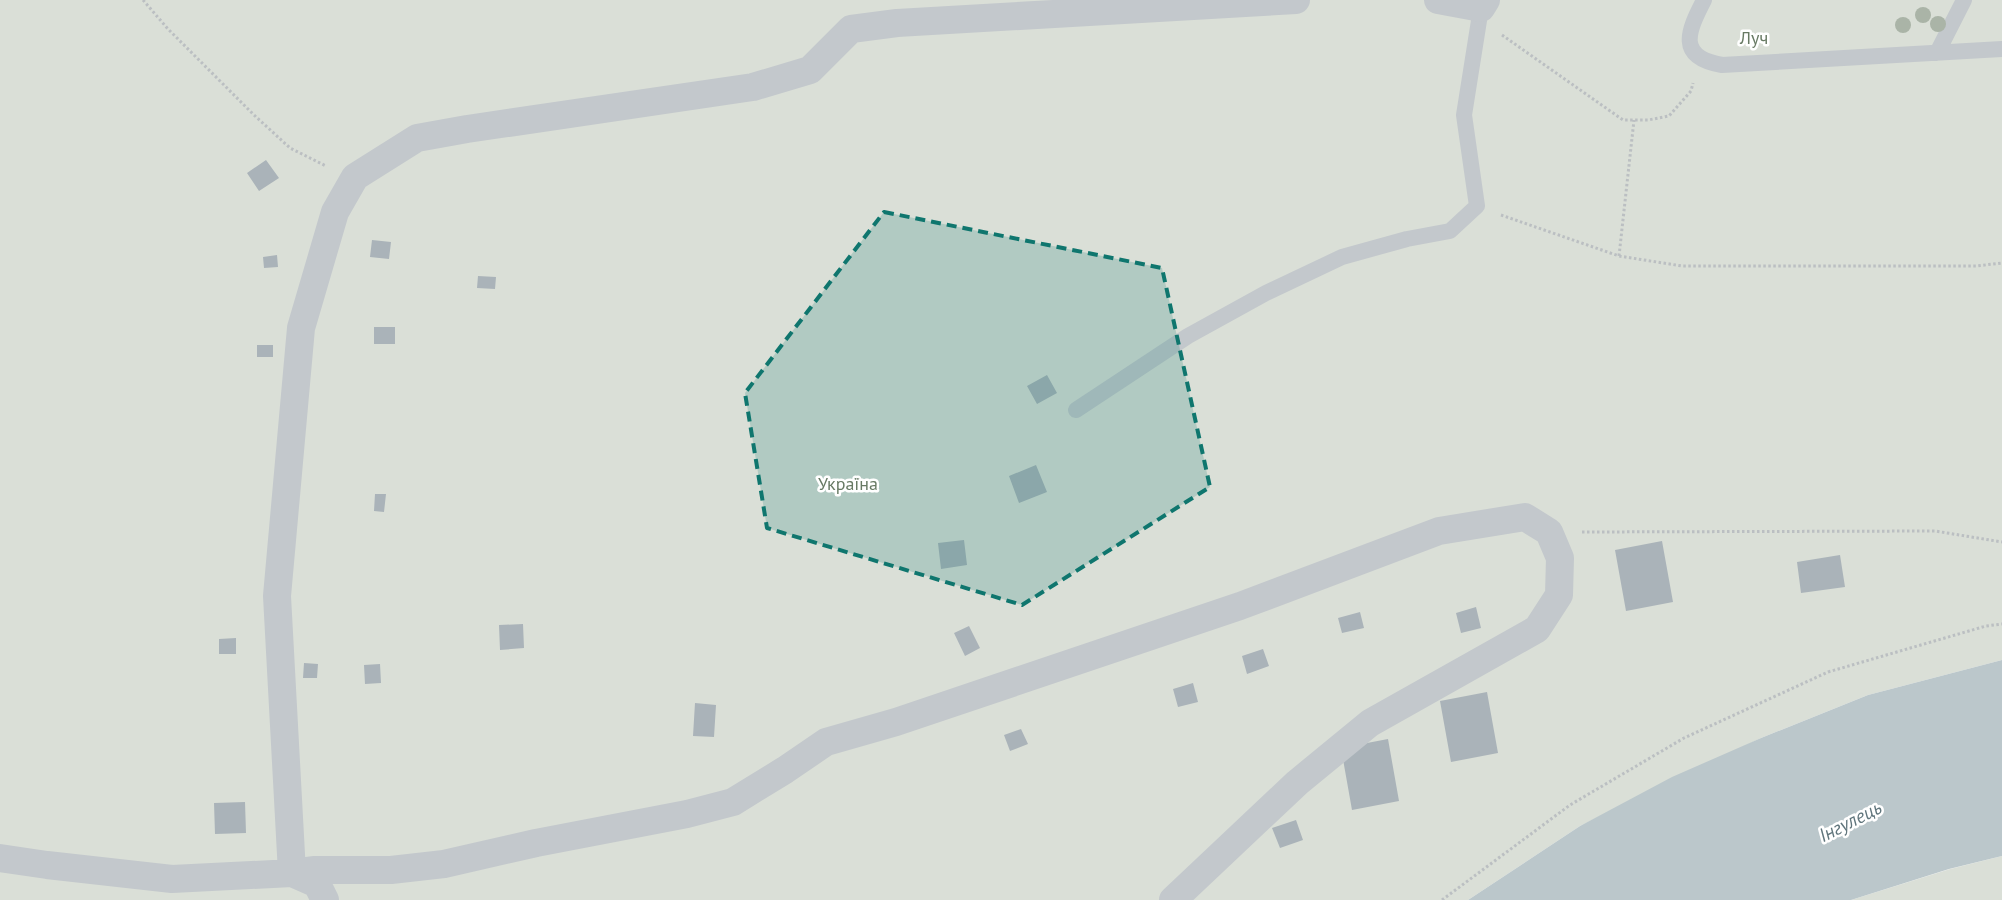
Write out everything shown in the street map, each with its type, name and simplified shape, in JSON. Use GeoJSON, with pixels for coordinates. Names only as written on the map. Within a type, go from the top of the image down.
{"type":"FeatureCollection","features":[{"type":"Feature","properties":{"kind":"street"},"geometry":{"type":"LineString","coordinates":[[292,874],[277,596],[300,328],[335,212],[355,177],[417,138],[753,87],[810,70],[851,29],[897,23],[1296,0]]}},
{"type":"Feature","properties":{"kind":"street"},"geometry":{"type":"LineString","coordinates":[[1438,0],[1484,4]]}},
{"type":"Feature","properties":{"kind":"street"},"geometry":{"type":"LineString","coordinates":[[0,858],[172,879],[292,874],[315,870],[391,870],[444,864],[536,843],[687,814],[733,802],[826,742],[896,722],[1221,612],[1439,531],[1525,517],[1549,532],[1560,558],[1559,595],[1537,629],[1370,723],[1297,783],[1173,900]]}},
{"type":"Feature","properties":{"kind":"street"},"geometry":{"type":"LineString","coordinates":[[292,874],[317,884],[325,900]]}},
{"type":"Feature","properties":{"kind":"lane"},"geometry":{"type":"LineString","coordinates":[[1704,0],[1691,27],[1691,50],[1697,58],[1722,65],[2002,49]]}},
{"type":"Feature","properties":{"kind":"lane"},"geometry":{"type":"LineString","coordinates":[[1937,53],[1964,0]]}},
{"type":"Feature","properties":{"kind":"lane"},"geometry":{"type":"LineString","coordinates":[[1076,410],[1188,336],[1266,293],[1342,257],[1407,239],[1450,231],[1477,206],[1464,115],[1484,4]]}},
{"type":"Feature","properties":{"kind":"path"},"geometry":{"type":"LineString","coordinates":[[143,0],[226,89],[290,148],[328,166],[364,171]]}},
{"type":"Feature","properties":{"kind":"path"},"geometry":{"type":"LineString","coordinates":[[1484,4],[1506,38],[1623,120],[1648,120],[1669,116],[1691,91],[1697,58]]}},
{"type":"Feature","properties":{"kind":"path"},"geometry":{"type":"LineString","coordinates":[[1619,256],[1634,120]]}},
{"type":"Feature","properties":{"kind":"path"},"geometry":{"type":"LineString","coordinates":[[1477,206],[1619,256],[1682,266],[1976,266],[2002,263]]}},
{"type":"Feature","properties":{"kind":"path"},"geometry":{"type":"LineString","coordinates":[[1549,532],[1935,531],[2002,542]]}},
{"type":"Feature","properties":{"kind":"path"},"geometry":{"type":"LineString","coordinates":[[1442,900],[1570,805],[1684,738],[1828,672],[1986,626],[2002,624]]}},
{"type":"Feature","properties":{"kind":"highlighted area"},"geometry":{"type":"Polygon","coordinates":[[[884,212],[1162,268],[1210,487],[1022,605],[767,528],[745,393],[884,212]]]}},
{"type":"Feature","properties":{"kind":"green space","name":"Україна"},"geometry":{"type":"Polygon","coordinates":[[[0,0],[2002,0],[2002,660],[1868,695],[1761,738],[1580,826],[1468,900],[0,900],[0,0]]]}},
{"type":"Feature","properties":{"kind":"green space"},"geometry":{"type":"Polygon","coordinates":[[[2002,856],[2002,900],[1851,900],[1950,869],[2002,856]]]}},
{"type":"Feature","properties":{"kind":"water","name":"Інгулець"},"geometry":{"type":"Polygon","coordinates":[[[2002,660],[2002,856],[1949,869],[1851,900],[1468,900],[1580,826],[1672,777],[1761,738],[1868,695],[2002,660]]]}},
{"type":"Feature","properties":{"kind":"building"},"geometry":{"type":"Polygon","coordinates":[[[266,160],[279,178],[259,191],[247,173],[266,160]]]}},
{"type":"Feature","properties":{"kind":"building"},"geometry":{"type":"Polygon","coordinates":[[[372,240],[391,242],[389,259],[370,257],[372,240]]]}},
{"type":"Feature","properties":{"kind":"building"},"geometry":{"type":"Polygon","coordinates":[[[277,255],[278,267],[264,268],[263,257],[277,255]]]}},
{"type":"Feature","properties":{"kind":"building"},"geometry":{"type":"Polygon","coordinates":[[[478,276],[496,277],[495,289],[477,288],[478,276]]]}},
{"type":"Feature","properties":{"kind":"building"},"geometry":{"type":"Polygon","coordinates":[[[374,327],[395,327],[395,344],[374,344],[374,327]]]}},
{"type":"Feature","properties":{"kind":"building"},"geometry":{"type":"Polygon","coordinates":[[[257,345],[273,345],[273,357],[257,357],[257,345]]]}},
{"type":"Feature","properties":{"kind":"building"},"geometry":{"type":"Polygon","coordinates":[[[1047,375],[1057,393],[1037,404],[1027,386],[1047,375]]]}},
{"type":"Feature","properties":{"kind":"building"},"geometry":{"type":"Polygon","coordinates":[[[1036,465],[1047,492],[1019,503],[1009,476],[1036,465]]]}},
{"type":"Feature","properties":{"kind":"building"},"geometry":{"type":"Polygon","coordinates":[[[375,494],[386,494],[384,512],[374,511],[375,494]]]}},
{"type":"Feature","properties":{"kind":"building"},"geometry":{"type":"Polygon","coordinates":[[[964,540],[967,565],[941,569],[938,543],[964,540]]]}},
{"type":"Feature","properties":{"kind":"building"},"geometry":{"type":"Polygon","coordinates":[[[1662,541],[1673,602],[1626,611],[1615,550],[1662,541]]]}},
{"type":"Feature","properties":{"kind":"building"},"geometry":{"type":"Polygon","coordinates":[[[1840,555],[1845,587],[1801,593],[1797,562],[1840,555]]]}},
{"type":"Feature","properties":{"kind":"building"},"geometry":{"type":"Polygon","coordinates":[[[1476,607],[1481,628],[1461,633],[1456,613],[1476,607]]]}},
{"type":"Feature","properties":{"kind":"building"},"geometry":{"type":"Polygon","coordinates":[[[1360,612],[1364,628],[1342,633],[1338,618],[1360,612]]]}},
{"type":"Feature","properties":{"kind":"building"},"geometry":{"type":"Polygon","coordinates":[[[523,624],[524,648],[500,650],[499,625],[523,624]]]}},
{"type":"Feature","properties":{"kind":"building"},"geometry":{"type":"Polygon","coordinates":[[[969,626],[980,648],[965,656],[954,633],[969,626]]]}},
{"type":"Feature","properties":{"kind":"building"},"geometry":{"type":"Polygon","coordinates":[[[236,638],[236,654],[219,654],[219,639],[236,638]]]}},
{"type":"Feature","properties":{"kind":"building"},"geometry":{"type":"Polygon","coordinates":[[[1263,649],[1269,666],[1247,674],[1242,656],[1263,649]]]}},
{"type":"Feature","properties":{"kind":"building"},"geometry":{"type":"Polygon","coordinates":[[[304,663],[318,664],[317,678],[303,678],[304,663]]]}},
{"type":"Feature","properties":{"kind":"building"},"geometry":{"type":"Polygon","coordinates":[[[380,664],[381,683],[365,684],[364,665],[380,664]]]}},
{"type":"Feature","properties":{"kind":"building"},"geometry":{"type":"Polygon","coordinates":[[[1193,683],[1198,702],[1178,707],[1173,689],[1193,683]]]}},
{"type":"Feature","properties":{"kind":"building"},"geometry":{"type":"Polygon","coordinates":[[[1487,692],[1498,753],[1451,762],[1440,701],[1487,692]]]}},
{"type":"Feature","properties":{"kind":"building"},"geometry":{"type":"Polygon","coordinates":[[[695,703],[716,705],[714,737],[693,736],[695,703]]]}},
{"type":"Feature","properties":{"kind":"building"},"geometry":{"type":"Polygon","coordinates":[[[1021,729],[1028,744],[1010,751],[1004,735],[1021,729]]]}},
{"type":"Feature","properties":{"kind":"building"},"geometry":{"type":"Polygon","coordinates":[[[1388,739],[1399,801],[1352,810],[1341,748],[1388,739]]]}},
{"type":"Feature","properties":{"kind":"building"},"geometry":{"type":"Polygon","coordinates":[[[245,802],[246,833],[215,834],[214,803],[245,802]]]}},
{"type":"Feature","properties":{"kind":"building"},"geometry":{"type":"Polygon","coordinates":[[[1296,820],[1303,840],[1280,848],[1272,828],[1296,820]]]}},
{"type":"Feature","properties":{"kind":"park label","name":"Луч"},"geometry":{"type":"Point","coordinates":[1754,37]}}]}
